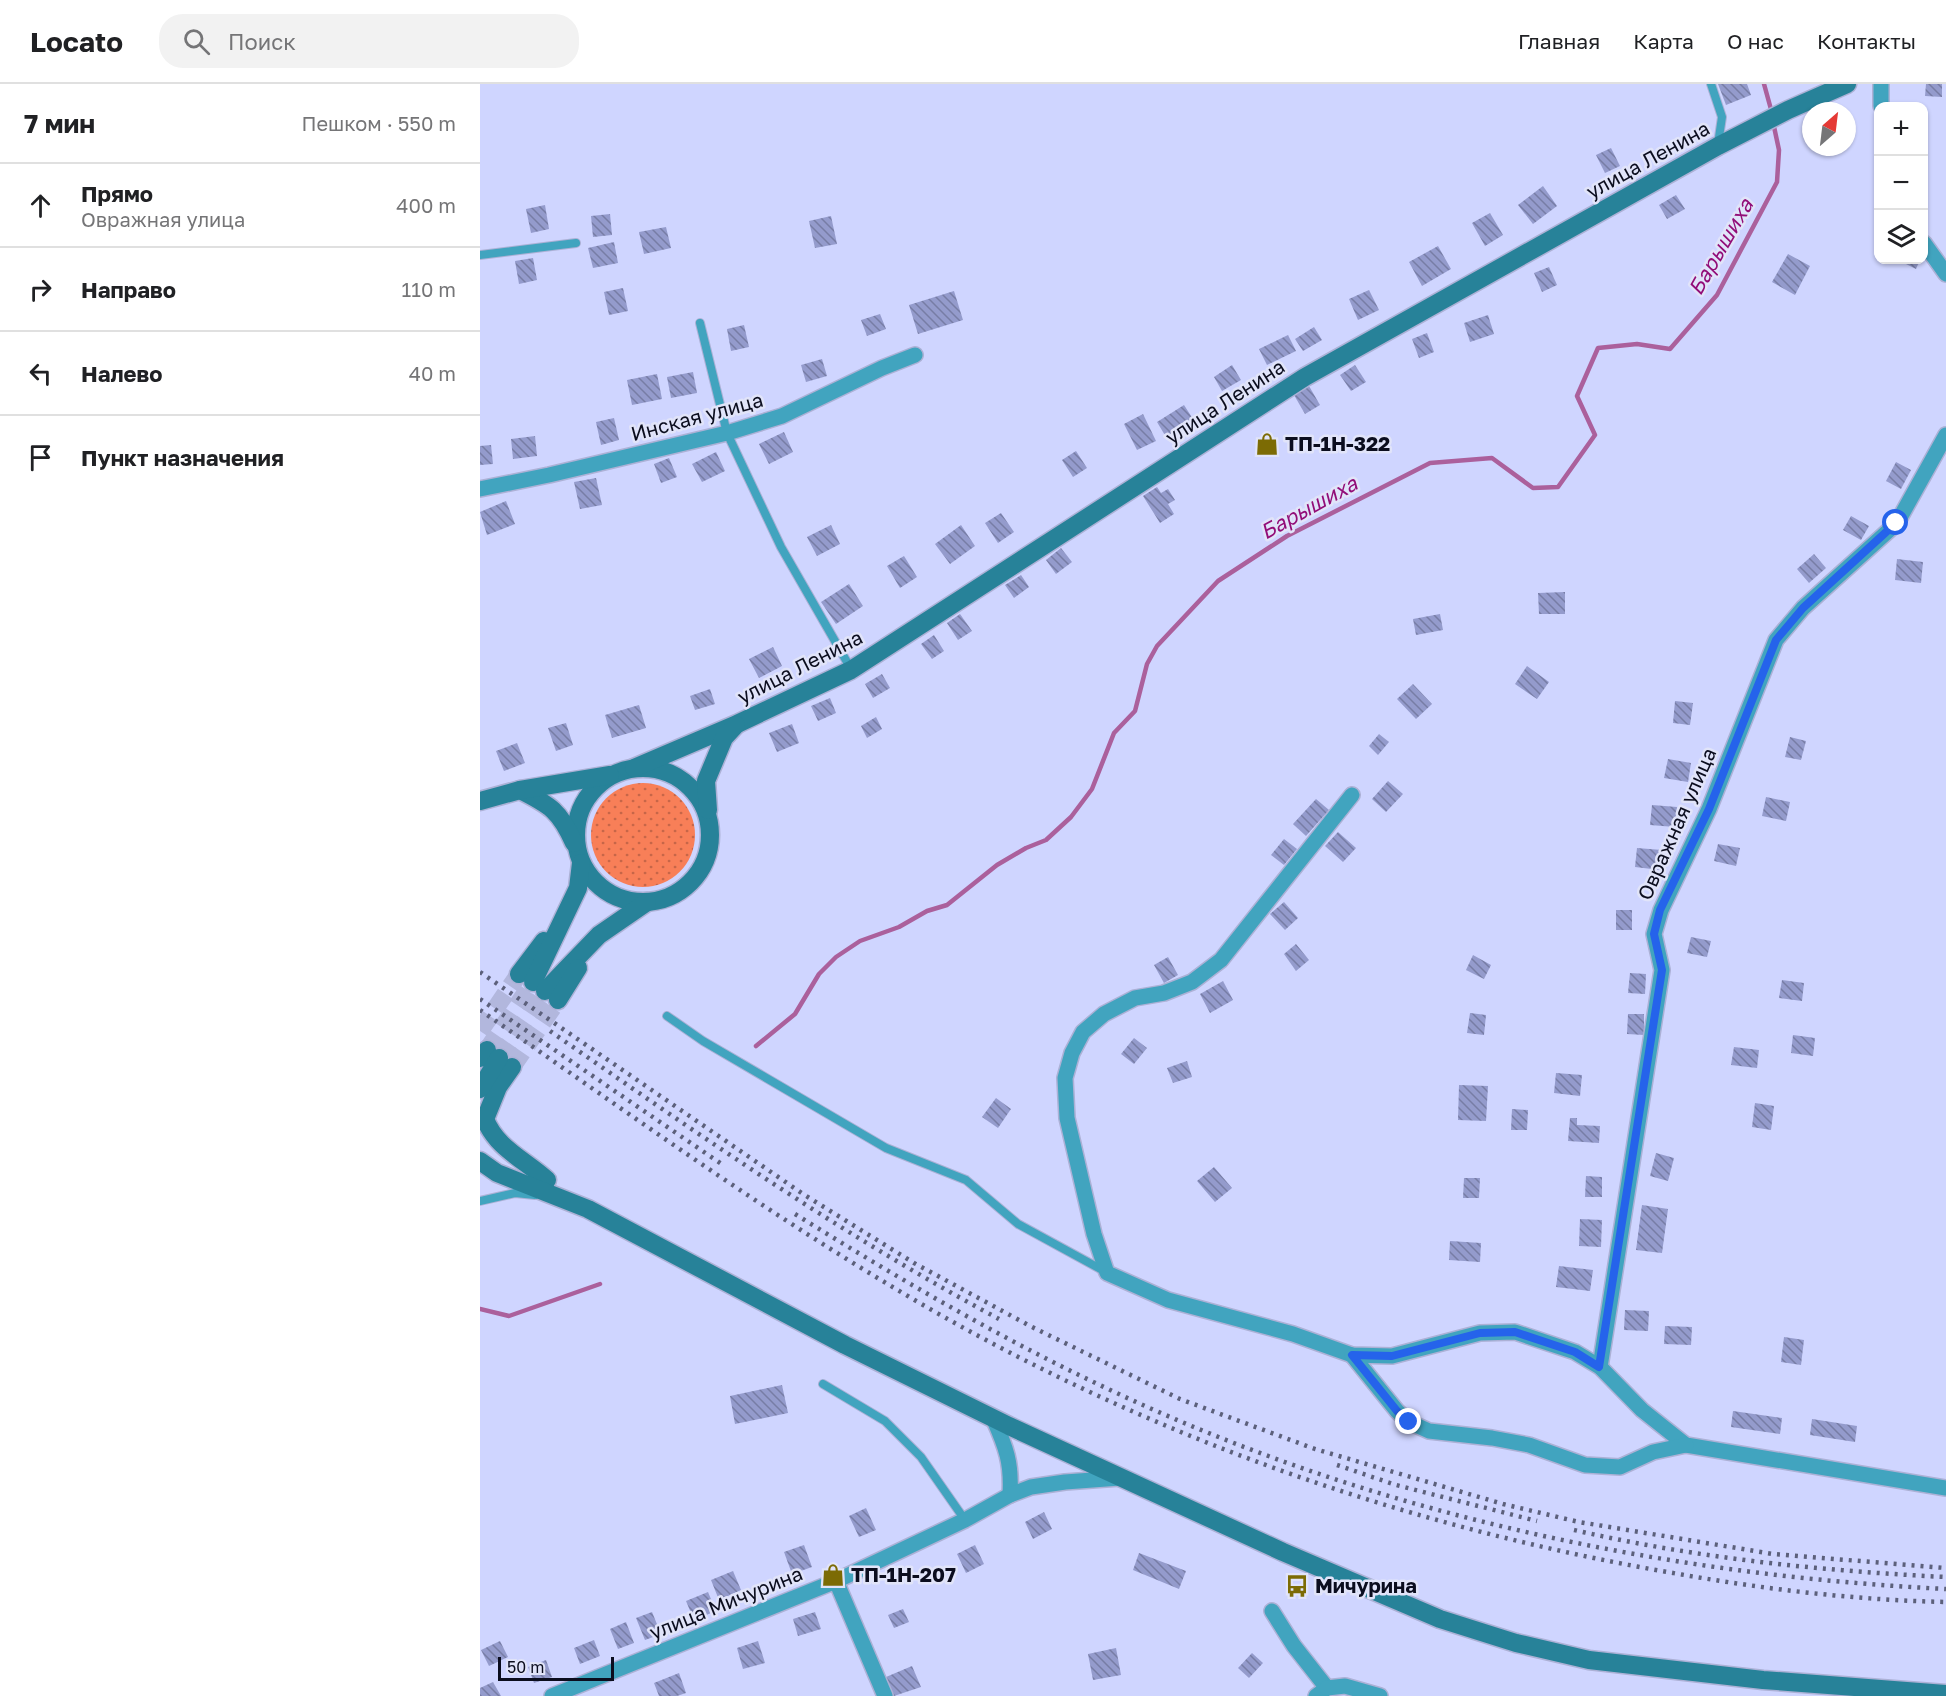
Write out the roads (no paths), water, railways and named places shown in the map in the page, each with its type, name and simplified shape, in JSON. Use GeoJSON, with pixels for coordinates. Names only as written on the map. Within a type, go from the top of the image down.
{"type":"FeatureCollection","features":[{"type":"Feature","properties":{"kind":"main road","name":"улица Ленина"},"geometry":{"type":"LineString","coordinates":[[634,768],[737,724],[851,670],[1305,377],[1718,146],[1788,110],[1847,84]]}},
{"type":"Feature","properties":{"kind":"main road"},"geometry":{"type":"LineString","coordinates":[[613,774],[593,789],[581,809],[576,829],[579,857],[578,888],[539,987],[599,934],[647,902],[679,893],[695,879],[706,861],[711,838],[706,781],[724,738],[737,724]]}},
{"type":"Feature","properties":{"kind":"main road"},"geometry":{"type":"LineString","coordinates":[[480,801],[520,790],[613,774],[634,768],[658,769],[680,778],[697,794],[708,814]]}},
{"type":"Feature","properties":{"kind":"main road"},"geometry":{"type":"LineString","coordinates":[[520,790],[542,801],[563,818],[579,857],[599,886],[617,897],[647,902]]}},
{"type":"Feature","properties":{"kind":"main road"},"geometry":{"type":"LineString","coordinates":[[480,1089],[494,1058]]}},
{"type":"Feature","properties":{"kind":"main road"},"geometry":{"type":"LineString","coordinates":[[494,1058],[498,1087],[485,1119],[490,1133],[506,1149],[527,1161],[577,1204]]}},
{"type":"Feature","properties":{"kind":"main road"},"geometry":{"type":"LineString","coordinates":[[480,1132],[499,1153],[547,1180]]}},
{"type":"Feature","properties":{"kind":"main road"},"geometry":{"type":"LineString","coordinates":[[480,1147],[501,1166],[555,1197]]}},
{"type":"Feature","properties":{"kind":"main road"},"geometry":{"type":"LineString","coordinates":[[480,1161],[496,1173],[577,1204],[845,1345],[993,1418],[1283,1552],[1430,1614],[1516,1643],[1589,1660],[1763,1680],[1924,1695],[1946,1694]]}},
{"type":"Feature","properties":{"kind":"street"},"geometry":{"type":"LineString","coordinates":[[1881,84],[1881,102]]}},
{"type":"Feature","properties":{"kind":"street"},"geometry":{"type":"LineString","coordinates":[[1928,250],[1946,274]]}},
{"type":"Feature","properties":{"kind":"street","name":"Инская улица"},"geometry":{"type":"LineString","coordinates":[[480,489],[727,433],[782,416],[882,368],[915,355]]}},
{"type":"Feature","properties":{"kind":"street","name":"Овражная улица"},"geometry":{"type":"LineString","coordinates":[[1599,1367],[1662,970],[1654,934],[1660,910],[1709,809],[1776,640],[1803,608],[1896,523],[1946,435]]}},
{"type":"Feature","properties":{"kind":"street"},"geometry":{"type":"LineString","coordinates":[[1352,795],[1221,960],[1192,982],[1164,993],[1135,998],[1104,1014],[1083,1032],[1065,1078],[1067,1118],[1094,1234],[1107,1273],[1168,1300],[1293,1334],[1352,1355],[1392,1356],[1480,1333],[1515,1332],[1575,1352],[1599,1367],[1642,1410],[1686,1445]]}},
{"type":"Feature","properties":{"kind":"street"},"geometry":{"type":"LineString","coordinates":[[1352,1355],[1397,1411],[1409,1422],[1429,1431],[1492,1438],[1529,1445],[1585,1465],[1620,1467],[1653,1452],[1686,1445],[1939,1486],[1946,1479]]}},
{"type":"Feature","properties":{"kind":"street"},"geometry":{"type":"LineString","coordinates":[[993,1418],[1004,1442],[1011,1468],[1010,1495]]}},
{"type":"Feature","properties":{"kind":"street","name":"улица Мичурина"},"geometry":{"type":"LineString","coordinates":[[552,1696],[836,1581],[965,1520],[1010,1495],[1031,1487],[1120,1478]]}},
{"type":"Feature","properties":{"kind":"street"},"geometry":{"type":"LineString","coordinates":[[836,1581],[885,1696]]}},
{"type":"Feature","properties":{"kind":"street"},"geometry":{"type":"LineString","coordinates":[[1272,1611],[1321,1692],[1345,1686],[1380,1696]]}},
{"type":"Feature","properties":{"kind":"lane"},"geometry":{"type":"LineString","coordinates":[[1711,84],[1722,117],[1718,146]]}},
{"type":"Feature","properties":{"kind":"lane"},"geometry":{"type":"LineString","coordinates":[[480,255],[576,243]]}},
{"type":"Feature","properties":{"kind":"lane"},"geometry":{"type":"LineString","coordinates":[[700,323],[727,433],[781,547],[851,670]]}},
{"type":"Feature","properties":{"kind":"lane"},"geometry":{"type":"LineString","coordinates":[[667,1016],[703,1041],[886,1148],[966,1180],[1018,1224],[1107,1273]]}},
{"type":"Feature","properties":{"kind":"lane"},"geometry":{"type":"LineString","coordinates":[[480,1201],[515,1193],[555,1197]]}},
{"type":"Feature","properties":{"kind":"lane"},"geometry":{"type":"LineString","coordinates":[[823,1384],[885,1421],[921,1457],[965,1520]]}},
{"type":"Feature","properties":{"kind":"waterway","name":"Барышиха"},"geometry":{"type":"LineString","coordinates":[[1764,84],[1772,113]]}},
{"type":"Feature","properties":{"kind":"waterway","name":"Барышиха"},"geometry":{"type":"LineString","coordinates":[[756,1046],[795,1014],[819,974],[836,957],[860,941],[899,927],[927,911],[947,905],[997,865],[1026,848],[1046,840],[1071,817],[1092,789],[1114,733],[1135,711],[1147,664],[1157,646],[1218,581],[1287,536],[1430,463],[1492,458],[1533,488],[1558,487],[1595,435],[1577,396],[1598,348],[1637,344],[1670,349],[1717,295],[1777,182],[1779,150],[1773,122]]}},
{"type":"Feature","properties":{"kind":"waterway","name":"Барышиха"},"geometry":{"type":"LineString","coordinates":[[480,1309],[509,1316],[600,1284]]}},
{"type":"Feature","properties":{"kind":"tunnel"},"geometry":{"type":"LineString","coordinates":[[480,1031],[519,974]]}},
{"type":"Feature","properties":{"kind":"tunnel"},"geometry":{"type":"LineString","coordinates":[[487,1050],[533,982]]}},
{"type":"Feature","properties":{"kind":"tunnel"},"geometry":{"type":"LineString","coordinates":[[499,1058],[545,991]]}},
{"type":"Feature","properties":{"kind":"tunnel"},"geometry":{"type":"LineString","coordinates":[[512,1067],[558,1000]]}},
{"type":"Feature","properties":{"kind":"railway"},"geometry":{"type":"LineString","coordinates":[[480,972],[803,1194],[914,1263],[1032,1327],[1180,1399],[1315,1449],[1503,1504],[1579,1522],[1773,1554],[1946,1568]]}},
{"type":"Feature","properties":{"kind":"railway"},"geometry":{"type":"LineString","coordinates":[[480,999],[723,1165]]}},
{"type":"Feature","properties":{"kind":"railway"},"geometry":{"type":"LineString","coordinates":[[480,1010],[634,1118],[790,1223],[896,1289],[987,1340],[1079,1387],[1174,1429],[1271,1467],[1370,1500],[1470,1529],[1571,1553],[1673,1573],[1775,1589],[1877,1599],[1946,1602]]}},
{"type":"Feature","properties":{"kind":"railway"},"geometry":{"type":"LineString","coordinates":[[550,1031],[715,1145],[826,1218],[999,1319]]}},
{"type":"Feature","properties":{"kind":"railway"},"geometry":{"type":"LineString","coordinates":[[795,1214],[948,1306],[1026,1348],[1106,1388],[1205,1432],[1307,1470],[1411,1502],[1516,1530],[1623,1552],[1730,1569],[1838,1581],[1946,1589]]}},
{"type":"Feature","properties":{"kind":"railway"},"geometry":{"type":"LineString","coordinates":[[1337,1465],[1396,1485],[1537,1521]]}},
{"type":"Feature","properties":{"kind":"railway"},"geometry":{"type":"LineString","coordinates":[[1574,1530],[1712,1556],[1759,1562],[1946,1577]]}},
{"type":"Feature","properties":{"kind":"place","name":"ТП-1Н-322"},"geometry":{"type":"Point","coordinates":[1267,444]}},
{"type":"Feature","properties":{"kind":"place","name":"ТП-1Н-207"},"geometry":{"type":"Point","coordinates":[833,1575]}},
{"type":"Feature","properties":{"kind":"place","name":"Мичурина"},"geometry":{"type":"Point","coordinates":[1297,1586]}}]}
